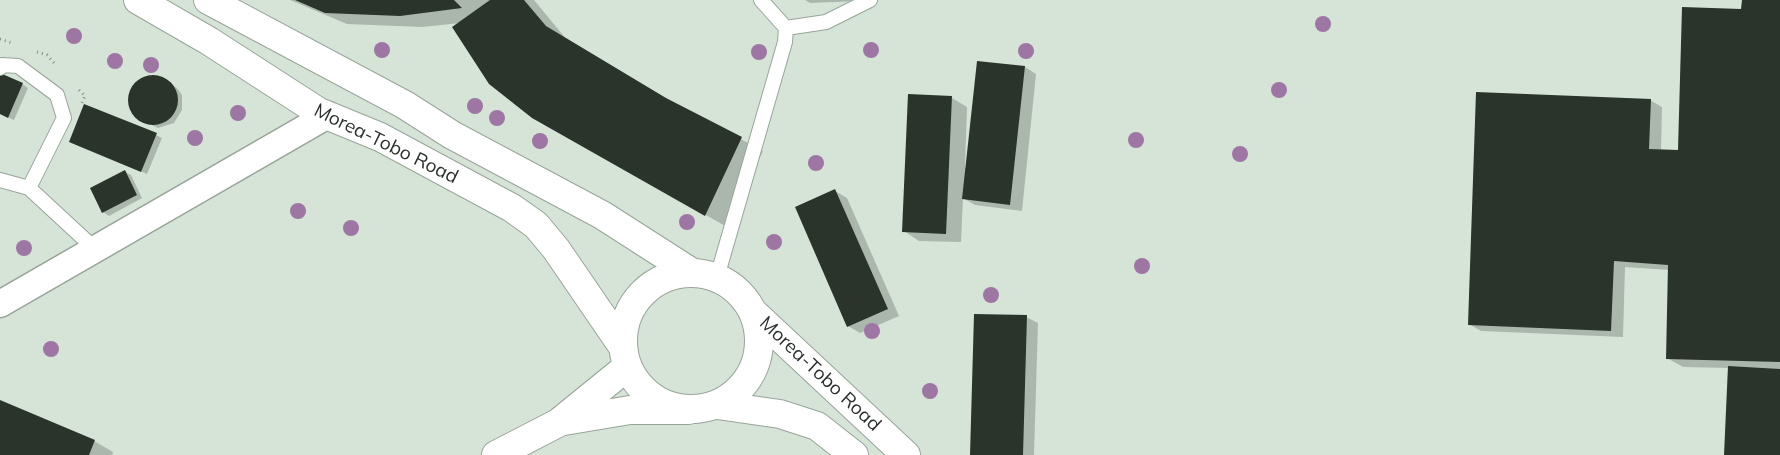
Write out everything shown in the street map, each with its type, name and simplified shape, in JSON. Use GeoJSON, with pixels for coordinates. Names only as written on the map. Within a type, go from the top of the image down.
{"type":"FeatureCollection","features":[{"type":"Feature","properties":{"kind":"main road","name":"Morea-Tobo Road"},"geometry":{"type":"LineString","coordinates":[[138,0],[209,42],[319,112],[380,137],[512,208],[536,225],[556,249],[624,356]]}},
{"type":"Feature","properties":{"kind":"main road","name":"Morea-Tobo Road"},"geometry":{"type":"LineString","coordinates":[[208,0],[405,105],[452,135],[602,215],[691,272]]}},
{"type":"Feature","properties":{"kind":"main road"},"geometry":{"type":"LineString","coordinates":[[496,455],[558,423],[590,415],[630,410],[689,410],[717,405],[740,391],[754,368],[760,341],[755,314],[740,292],[717,277],[691,272],[665,277],[643,291],[628,313],[624,356],[642,389],[664,404],[689,410]]}},
{"type":"Feature","properties":{"kind":"main road","name":"Morea-Tobo Road"},"geometry":{"type":"LineString","coordinates":[[755,314],[906,455]]}},
{"type":"Feature","properties":{"kind":"main road"},"geometry":{"type":"LineString","coordinates":[[558,423],[624,356]]}},
{"type":"Feature","properties":{"kind":"main road","name":"Morea-Tobo Road"},"geometry":{"type":"LineString","coordinates":[[717,405],[780,414],[817,426],[854,455]]}},
{"type":"Feature","properties":{"kind":"street"},"geometry":{"type":"LineString","coordinates":[[0,304],[328,115]]}},
{"type":"Feature","properties":{"kind":"lane"},"geometry":{"type":"LineString","coordinates":[[717,277],[785,42],[786,28],[760,0]]}},
{"type":"Feature","properties":{"kind":"lane"},"geometry":{"type":"LineString","coordinates":[[786,28],[826,22],[870,0]]}},
{"type":"Feature","properties":{"kind":"lane"},"geometry":{"type":"LineString","coordinates":[[0,68],[2,65],[18,66],[57,95],[64,118],[28,188]]}},
{"type":"Feature","properties":{"kind":"lane"},"geometry":{"type":"LineString","coordinates":[[0,180],[28,188],[95,249]]}},
{"type":"Feature","properties":{"kind":"building"},"geometry":{"type":"Polygon","coordinates":[[[295,0],[454,0],[462,8],[400,16],[325,13],[295,0]]]}},
{"type":"Feature","properties":{"kind":"building"},"geometry":{"type":"Polygon","coordinates":[[[490,0],[524,0],[546,26],[666,98],[742,137],[705,216],[532,118],[489,84],[452,27],[490,0]]]}},
{"type":"Feature","properties":{"kind":"building"},"geometry":{"type":"Polygon","coordinates":[[[1742,0],[1780,0],[1780,362],[1666,359],[1668,265],[1614,261],[1611,331],[1468,325],[1476,92],[1651,99],[1649,149],[1678,150],[1682,7],[1741,9],[1742,0]]]}},
{"type":"Feature","properties":{"kind":"building"},"geometry":{"type":"Polygon","coordinates":[[[977,61],[1025,66],[1010,205],[962,199],[977,61]]]}},
{"type":"Feature","properties":{"kind":"building"},"geometry":{"type":"Polygon","coordinates":[[[0,73],[23,83],[8,118],[0,114],[0,73]]]}},
{"type":"Feature","properties":{"kind":"building"},"geometry":{"type":"Polygon","coordinates":[[[153,75],[163,77],[171,82],[176,90],[178,100],[176,110],[171,118],[163,123],[153,125],[143,123],[135,118],[130,110],[128,100],[130,90],[135,82],[143,77],[153,75]]]}},
{"type":"Feature","properties":{"kind":"building"},"geometry":{"type":"Polygon","coordinates":[[[908,94],[952,96],[946,234],[902,232],[908,94]]]}},
{"type":"Feature","properties":{"kind":"building"},"geometry":{"type":"Polygon","coordinates":[[[84,104],[157,133],[141,172],[69,142],[84,104]]]}},
{"type":"Feature","properties":{"kind":"building"},"geometry":{"type":"Polygon","coordinates":[[[125,170],[137,195],[102,213],[90,188],[125,170]]]}},
{"type":"Feature","properties":{"kind":"building"},"geometry":{"type":"Polygon","coordinates":[[[835,189],[888,309],[847,327],[795,207],[835,189]]]}},
{"type":"Feature","properties":{"kind":"building"},"geometry":{"type":"Polygon","coordinates":[[[974,314],[1027,315],[1023,455],[970,455],[974,314]]]}},
{"type":"Feature","properties":{"kind":"building"},"geometry":{"type":"Polygon","coordinates":[[[1728,366],[1780,369],[1780,455],[1724,455],[1728,366]]]}},
{"type":"Feature","properties":{"kind":"building"},"geometry":{"type":"Polygon","coordinates":[[[0,400],[95,440],[89,455],[0,455],[0,400]]]}}]}
